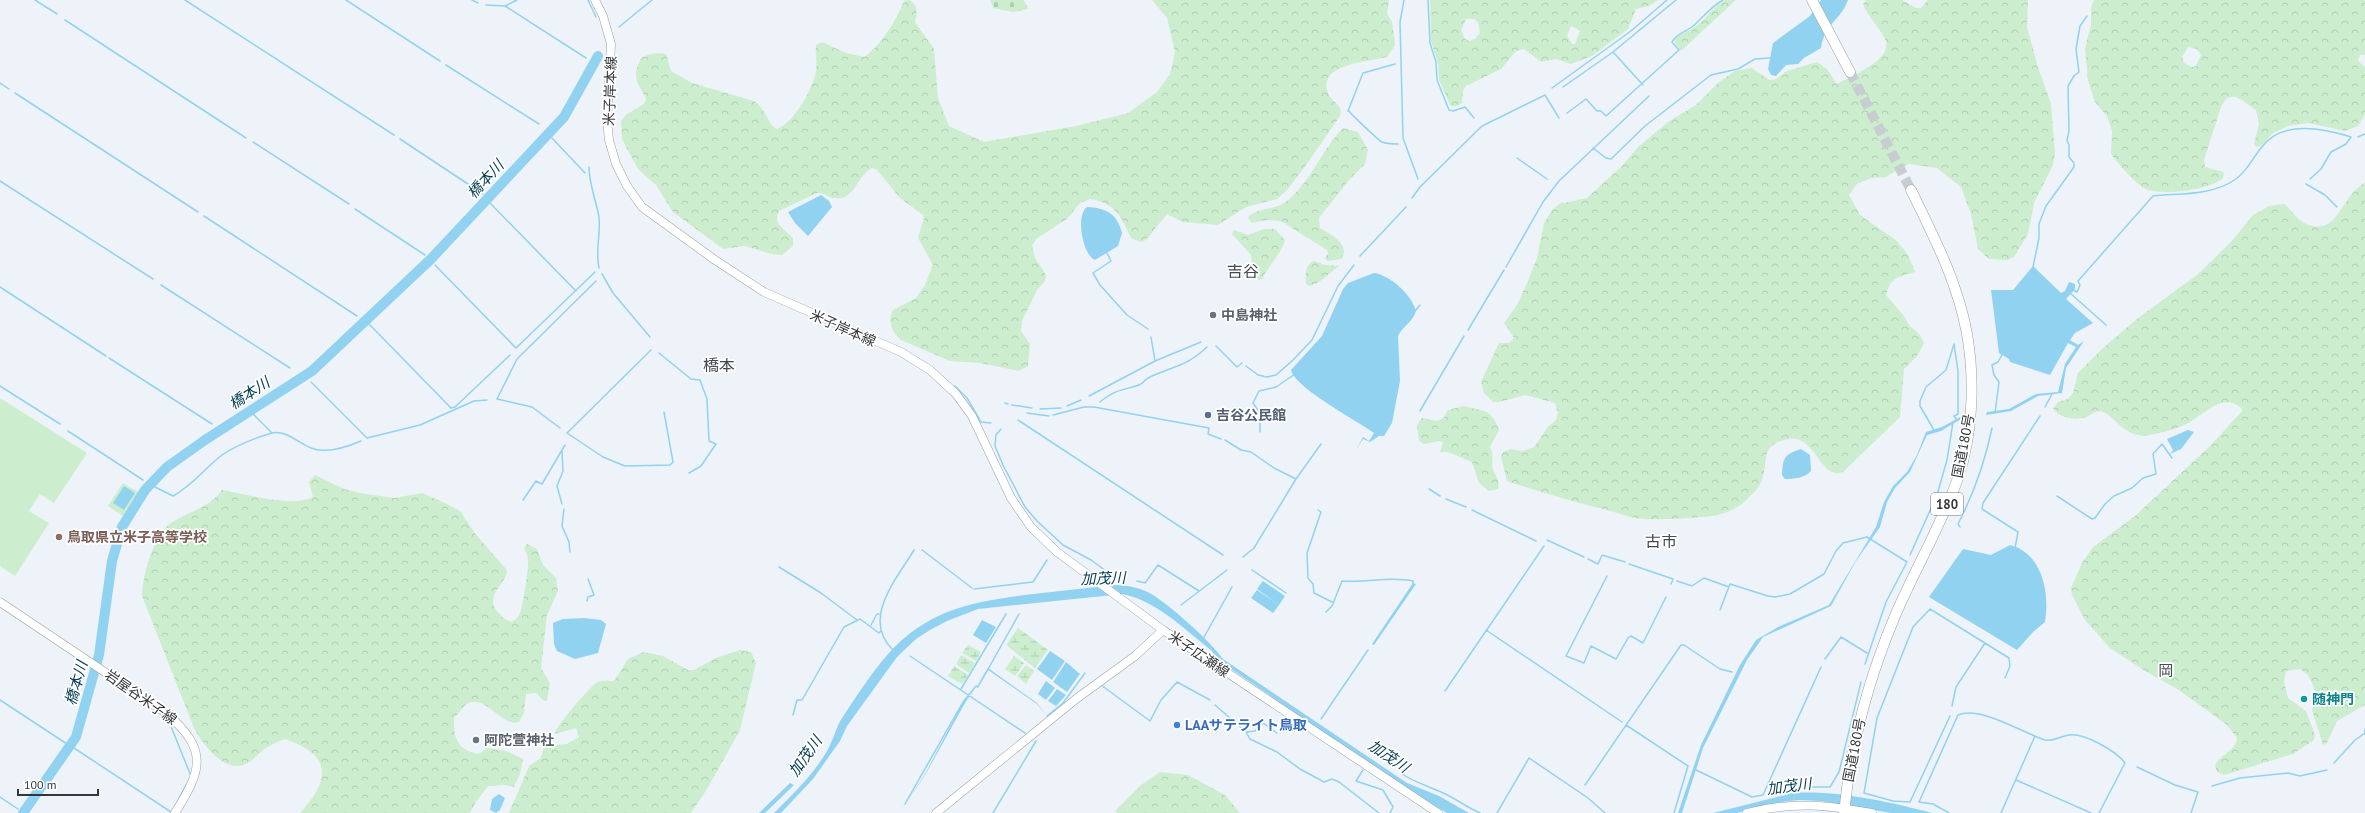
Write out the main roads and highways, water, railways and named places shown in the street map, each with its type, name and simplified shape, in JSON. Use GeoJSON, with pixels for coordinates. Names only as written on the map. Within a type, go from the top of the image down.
{"type":"FeatureCollection","features":[{"type":"Feature","properties":{"kind":"highway"},"geometry":{"type":"LineString","coordinates":[[1813,1],[1850,72]]}},
{"type":"Feature","properties":{"kind":"highway","name":"国道180号"},"geometry":{"type":"LineString","coordinates":[[1844,811],[1852,746],[1870,678],[1895,616],[1955,483],[1969,424],[1972,393],[1970,360],[1959,301],[1946,263],[1911,190]]}},
{"type":"Feature","properties":{"kind":"main road","name":"米子岸本線"},"geometry":{"type":"LineString","coordinates":[[595,0],[603,16],[611,44],[607,120],[609,140],[616,164],[627,186],[642,207],[714,260],[764,292],[900,352],[930,370],[956,394],[972,416],[1000,479],[1031,527],[1057,552],[1163,630]]}},
{"type":"Feature","properties":{"kind":"main road","name":"岩屋谷米子線"},"geometry":{"type":"LineString","coordinates":[[0,602],[166,713],[190,737],[197,767],[195,778],[176,813]]}},
{"type":"Feature","properties":{"kind":"main road","name":"米子広瀬線"},"geometry":{"type":"LineString","coordinates":[[936,813],[1076,699],[1135,656],[1163,630],[1438,813]]}},
{"type":"Feature","properties":{"kind":"main road"},"geometry":{"type":"LineString","coordinates":[[1747,813],[1798,804],[1844,811],[1872,813]]}},
{"type":"Feature","properties":{"kind":"water"},"geometry":{"type":"Polygon","coordinates":[[[1821,0],[1848,0],[1845,7],[1829,27],[1821,48],[1804,58],[1798,64],[1786,65],[1776,76],[1771,75],[1768,69],[1773,43],[1810,16],[1821,0]]]}},
{"type":"Feature","properties":{"kind":"water"},"geometry":{"type":"Polygon","coordinates":[[[821,195],[829,201],[832,207],[808,236],[795,223],[788,212],[821,195]]]}},
{"type":"Feature","properties":{"kind":"water"},"geometry":{"type":"Polygon","coordinates":[[[1087,207],[1105,210],[1110,213],[1114,216],[1120,226],[1122,233],[1118,246],[1095,260],[1087,251],[1082,235],[1081,226],[1083,212],[1087,207]]]}},
{"type":"Feature","properties":{"kind":"water"},"geometry":{"type":"Polygon","coordinates":[[[2033,266],[2061,293],[2065,291],[2069,282],[2075,284],[2075,289],[2066,299],[2093,323],[2075,333],[2070,340],[2078,345],[2084,341],[2066,368],[2062,393],[2038,396],[2011,411],[1986,415],[1987,412],[2009,409],[2036,394],[2058,392],[2065,364],[2076,347],[2068,343],[2050,375],[2010,362],[2009,359],[1999,353],[1991,290],[2013,290],[2033,266]]]}},
{"type":"Feature","properties":{"kind":"water"},"geometry":{"type":"Polygon","coordinates":[[[1374,273],[1387,278],[1400,287],[1414,305],[1416,311],[1415,315],[1398,336],[1400,381],[1392,423],[1384,436],[1379,436],[1370,442],[1363,439],[1356,450],[1363,437],[1369,441],[1374,433],[1328,404],[1303,386],[1291,370],[1322,336],[1343,289],[1348,283],[1374,273]]]}},
{"type":"Feature","properties":{"kind":"water"},"geometry":{"type":"Polygon","coordinates":[[[1962,416],[1961,419],[1941,431],[1927,435],[1910,472],[1895,488],[1887,502],[1880,527],[1856,561],[1831,606],[1763,637],[1747,660],[1703,748],[1682,813],[1678,813],[1701,745],[1740,665],[1756,640],[1778,627],[1829,605],[1876,527],[1884,502],[1893,486],[1907,472],[1917,455],[1926,432],[1942,427],[1962,416]]]}},
{"type":"Feature","properties":{"kind":"water"},"geometry":{"type":"Polygon","coordinates":[[[2188,430],[2194,432],[2181,449],[2170,454],[2173,450],[2167,439],[2188,430]]]}},
{"type":"Feature","properties":{"kind":"water"},"geometry":{"type":"Polygon","coordinates":[[[1801,449],[1810,455],[1811,471],[1803,477],[1785,479],[1782,475],[1784,460],[1791,453],[1801,449]]]}},
{"type":"Feature","properties":{"kind":"water"},"geometry":{"type":"Polygon","coordinates":[[[124,486],[135,493],[124,510],[113,503],[124,486]]]}},
{"type":"Feature","properties":{"kind":"water"},"geometry":{"type":"Polygon","coordinates":[[[2010,545],[2021,549],[2030,556],[2041,575],[2045,587],[2046,598],[2045,622],[2033,632],[2017,650],[1929,597],[1963,549],[1991,555],[2010,545]]]}},
{"type":"Feature","properties":{"kind":"water"},"geometry":{"type":"Polygon","coordinates":[[[1263,581],[1285,596],[1279,605],[1257,589],[1263,581]]]}},
{"type":"Feature","properties":{"kind":"water"},"geometry":{"type":"Polygon","coordinates":[[[1413,583],[1416,584],[1374,645],[1372,644],[1413,583]]]}},
{"type":"Feature","properties":{"kind":"water"},"geometry":{"type":"Polygon","coordinates":[[[1115,585],[1134,587],[1153,595],[1190,625],[1223,659],[1407,783],[1439,796],[1469,813],[1447,813],[1401,785],[1215,658],[1212,651],[1170,617],[1148,603],[1123,594],[978,609],[947,621],[930,630],[916,639],[897,657],[847,726],[840,741],[813,779],[781,813],[774,813],[803,784],[816,768],[829,746],[841,719],[876,668],[888,654],[920,626],[954,609],[992,600],[1115,585]]]}},
{"type":"Feature","properties":{"kind":"water"},"geometry":{"type":"Polygon","coordinates":[[[1257,590],[1279,605],[1273,613],[1251,598],[1257,590]]]}},
{"type":"Feature","properties":{"kind":"water"},"geometry":{"type":"Polygon","coordinates":[[[584,618],[601,620],[606,624],[598,653],[575,659],[557,651],[554,644],[553,623],[563,619],[584,618]]]}},
{"type":"Feature","properties":{"kind":"water"},"geometry":{"type":"Polygon","coordinates":[[[982,620],[996,627],[986,643],[973,635],[982,620]]]}},
{"type":"Feature","properties":{"kind":"water"},"geometry":{"type":"Polygon","coordinates":[[[1050,651],[1065,661],[1052,680],[1037,669],[1050,651]]]}},
{"type":"Feature","properties":{"kind":"water"},"geometry":{"type":"Polygon","coordinates":[[[1066,662],[1080,674],[1067,692],[1053,682],[1066,662]]]}},
{"type":"Feature","properties":{"kind":"water"},"geometry":{"type":"Polygon","coordinates":[[[988,668],[1037,703],[1047,716],[1037,704],[988,670],[975,689],[988,668]]]}},
{"type":"Feature","properties":{"kind":"water"},"geometry":{"type":"Polygon","coordinates":[[[1046,681],[1055,688],[1046,700],[1038,694],[1046,681]]]}},
{"type":"Feature","properties":{"kind":"water"},"geometry":{"type":"Polygon","coordinates":[[[1057,689],[1066,695],[1056,706],[1048,701],[1057,689]]]}},
{"type":"Feature","properties":{"kind":"water"},"geometry":{"type":"Polygon","coordinates":[[[970,696],[924,777],[899,813],[924,776],[963,702],[970,696]]]}},
{"type":"Feature","properties":{"kind":"water"},"geometry":{"type":"Polygon","coordinates":[[[790,783],[794,785],[765,813],[759,813],[790,783]]]}},
{"type":"Feature","properties":{"kind":"water"},"geometry":{"type":"Polygon","coordinates":[[[1793,793],[1827,793],[1845,795],[1881,801],[1932,813],[1891,813],[1820,801],[1799,800],[1781,802],[1737,813],[1713,813],[1793,793]]]}},
{"type":"Feature","properties":{"kind":"water"},"geometry":{"type":"Polygon","coordinates":[[[499,794],[505,798],[500,810],[496,813],[490,810],[492,799],[499,794]]]}},
{"type":"Feature","properties":{"kind":"waterway"},"geometry":{"type":"LineString","coordinates":[[35,0],[57,14]]}},
{"type":"Feature","properties":{"kind":"waterway"},"geometry":{"type":"LineString","coordinates":[[185,0],[394,135]]}},
{"type":"Feature","properties":{"kind":"waterway"},"geometry":{"type":"LineString","coordinates":[[346,0],[440,61]]}},
{"type":"Feature","properties":{"kind":"waterway"},"geometry":{"type":"LineString","coordinates":[[472,0],[478,3]]}},
{"type":"Feature","properties":{"kind":"waterway"},"geometry":{"type":"LineString","coordinates":[[486,5],[505,6],[517,0]]}},
{"type":"Feature","properties":{"kind":"waterway"},"geometry":{"type":"LineString","coordinates":[[588,0],[596,17]]}},
{"type":"Feature","properties":{"kind":"waterway"},"geometry":{"type":"LineString","coordinates":[[619,27],[652,0]]}},
{"type":"Feature","properties":{"kind":"waterway"},"geometry":{"type":"LineString","coordinates":[[1404,0],[1400,22],[1403,138],[1418,179]]}},
{"type":"Feature","properties":{"kind":"waterway"},"geometry":{"type":"LineString","coordinates":[[1428,0],[1430,43],[1436,62],[1437,80],[1449,110],[1453,111],[1465,107],[1474,118]]}},
{"type":"Feature","properties":{"kind":"waterway"},"geometry":{"type":"LineString","coordinates":[[1552,88],[1631,31],[1667,0]]}},
{"type":"Feature","properties":{"kind":"waterway"},"geometry":{"type":"LineString","coordinates":[[1563,87],[1613,52],[1676,0]]}},
{"type":"Feature","properties":{"kind":"waterway"},"geometry":{"type":"LineString","coordinates":[[1567,113],[1586,99],[1597,111],[1601,111],[1606,116],[1679,50],[1672,42],[1676,37],[1692,27],[1710,9],[1723,0]]}},
{"type":"Feature","properties":{"kind":"waterway"},"geometry":{"type":"LineString","coordinates":[[505,6],[586,58]]}},
{"type":"Feature","properties":{"kind":"waterway"},"geometry":{"type":"LineString","coordinates":[[2033,267],[2039,238],[2039,224],[2046,206],[2074,167],[2074,163],[2069,157],[2069,145],[2067,140],[2069,131],[2068,86],[2074,76],[2079,72],[2076,49],[2080,26],[2087,16]]}},
{"type":"Feature","properties":{"kind":"waterway"},"geometry":{"type":"LineString","coordinates":[[65,20],[246,138]]}},
{"type":"Feature","properties":{"kind":"waterway"},"geometry":{"type":"LineString","coordinates":[[1613,52],[1643,85]]}},
{"type":"Feature","properties":{"kind":"waterway","name":"橋本川"},"geometry":{"type":"LineString","coordinates":[[23,813],[76,737],[99,655],[112,561],[122,527],[145,490],[167,467],[205,440],[312,371],[431,259],[564,117],[598,56]]}},
{"type":"Feature","properties":{"kind":"waterway"},"geometry":{"type":"LineString","coordinates":[[1593,148],[1606,158],[1611,159],[1645,126],[1711,75],[1738,69],[1755,59],[1770,58]]}},
{"type":"Feature","properties":{"kind":"waterway"},"geometry":{"type":"LineString","coordinates":[[1348,111],[1363,73],[1395,64]]}},
{"type":"Feature","properties":{"kind":"waterway"},"geometry":{"type":"LineString","coordinates":[[446,65],[539,124]]}},
{"type":"Feature","properties":{"kind":"waterway"},"geometry":{"type":"LineString","coordinates":[[0,83],[9,89]]}},
{"type":"Feature","properties":{"kind":"waterway"},"geometry":{"type":"LineString","coordinates":[[15,93],[198,212]]}},
{"type":"Feature","properties":{"kind":"waterway"},"geometry":{"type":"LineString","coordinates":[[1412,198],[1420,187],[1482,126],[1545,95],[1559,118]]}},
{"type":"Feature","properties":{"kind":"waterway"},"geometry":{"type":"LineString","coordinates":[[1506,267],[1543,202],[1559,181],[1649,96]]}},
{"type":"Feature","properties":{"kind":"waterway"},"geometry":{"type":"LineString","coordinates":[[1348,110],[1382,142],[1388,144],[1398,144]]}},
{"type":"Feature","properties":{"kind":"waterway"},"geometry":{"type":"LineString","coordinates":[[2073,290],[2077,292],[2080,285],[2078,281],[2153,196],[2196,193],[2207,191],[2226,184],[2240,176],[2269,139],[2280,133],[2291,130],[2315,129],[2351,137],[2346,144],[2331,152],[2321,169],[2310,179]]}},
{"type":"Feature","properties":{"kind":"waterway"},"geometry":{"type":"LineString","coordinates":[[2358,137],[2365,134]]}},
{"type":"Feature","properties":{"kind":"waterway"},"geometry":{"type":"LineString","coordinates":[[552,138],[585,173]]}},
{"type":"Feature","properties":{"kind":"waterway"},"geometry":{"type":"LineString","coordinates":[[400,139],[483,194]]}},
{"type":"Feature","properties":{"kind":"waterway"},"geometry":{"type":"LineString","coordinates":[[253,142],[349,204]]}},
{"type":"Feature","properties":{"kind":"waterway"},"geometry":{"type":"LineString","coordinates":[[1517,158],[1547,179]]}},
{"type":"Feature","properties":{"kind":"waterway"},"geometry":{"type":"LineString","coordinates":[[589,167],[591,186],[599,217],[599,268]]}},
{"type":"Feature","properties":{"kind":"waterway"},"geometry":{"type":"LineString","coordinates":[[0,181],[153,279]]}},
{"type":"Feature","properties":{"kind":"waterway"},"geometry":{"type":"LineString","coordinates":[[2306,184],[2325,195],[2337,207]]}},
{"type":"Feature","properties":{"kind":"waterway"},"geometry":{"type":"LineString","coordinates":[[490,203],[576,291]]}},
{"type":"Feature","properties":{"kind":"waterway"},"geometry":{"type":"LineString","coordinates":[[1360,256],[1406,207]]}},
{"type":"Feature","properties":{"kind":"waterway"},"geometry":{"type":"LineString","coordinates":[[355,209],[425,255]]}},
{"type":"Feature","properties":{"kind":"waterway"},"geometry":{"type":"LineString","coordinates":[[204,216],[357,316]]}},
{"type":"Feature","properties":{"kind":"waterway"},"geometry":{"type":"LineString","coordinates":[[1107,253],[1111,261],[1093,273],[1100,285],[1127,315],[1148,329]]}},
{"type":"Feature","properties":{"kind":"waterway"},"geometry":{"type":"LineString","coordinates":[[435,265],[516,348],[595,272]]}},
{"type":"Feature","properties":{"kind":"waterway"},"geometry":{"type":"LineString","coordinates":[[1246,366],[1258,375],[1267,377],[1276,375],[1293,360],[1312,340],[1338,286],[1354,265]]}},
{"type":"Feature","properties":{"kind":"waterway"},"geometry":{"type":"LineString","coordinates":[[1468,330],[1504,270]]}},
{"type":"Feature","properties":{"kind":"waterway"},"geometry":{"type":"LineString","coordinates":[[602,274],[613,293],[650,337]]}},
{"type":"Feature","properties":{"kind":"waterway"},"geometry":{"type":"LineString","coordinates":[[560,428],[532,407],[497,399],[517,359],[596,281]]}},
{"type":"Feature","properties":{"kind":"waterway"},"geometry":{"type":"LineString","coordinates":[[161,285],[290,368]]}},
{"type":"Feature","properties":{"kind":"waterway"},"geometry":{"type":"LineString","coordinates":[[0,287],[106,356]]}},
{"type":"Feature","properties":{"kind":"waterway"},"geometry":{"type":"LineString","coordinates":[[2070,293],[2106,325]]}},
{"type":"Feature","properties":{"kind":"waterway"},"geometry":{"type":"LineString","coordinates":[[1415,311],[1420,305]]}},
{"type":"Feature","properties":{"kind":"waterway"},"geometry":{"type":"LineString","coordinates":[[369,324],[451,408],[455,407],[510,355]]}},
{"type":"Feature","properties":{"kind":"waterway"},"geometry":{"type":"LineString","coordinates":[[1420,411],[1464,336]]}},
{"type":"Feature","properties":{"kind":"waterway"},"geometry":{"type":"LineString","coordinates":[[1151,337],[1155,361]]}},
{"type":"Feature","properties":{"kind":"waterway"},"geometry":{"type":"LineString","coordinates":[[1089,396],[1155,361],[1201,342]]}},
{"type":"Feature","properties":{"kind":"waterway"},"geometry":{"type":"LineString","coordinates":[[1954,344],[1958,371],[1958,414],[1954,416],[1957,420]]}},
{"type":"Feature","properties":{"kind":"waterway"},"geometry":{"type":"LineString","coordinates":[[1934,430],[1920,406],[1920,401],[1926,387],[1946,370],[1954,344]]}},
{"type":"Feature","properties":{"kind":"waterway"},"geometry":{"type":"LineString","coordinates":[[1216,346],[1237,367],[1242,363]]}},
{"type":"Feature","properties":{"kind":"waterway"},"geometry":{"type":"LineString","coordinates":[[1100,402],[1115,392],[1140,384],[1148,378],[1192,359],[1207,347]]}},
{"type":"Feature","properties":{"kind":"waterway"},"geometry":{"type":"LineString","coordinates":[[651,350],[567,433],[603,457],[625,466],[670,465],[673,462],[664,412]]}},
{"type":"Feature","properties":{"kind":"waterway"},"geometry":{"type":"LineString","coordinates":[[659,353],[691,379],[700,380],[707,399],[709,441],[716,444],[701,466],[689,473]]}},
{"type":"Feature","properties":{"kind":"waterway"},"geometry":{"type":"LineString","coordinates":[[1995,413],[1999,382],[1994,375],[1992,365],[1998,362],[2003,353]]}},
{"type":"Feature","properties":{"kind":"waterway"},"geometry":{"type":"LineString","coordinates":[[109,358],[212,424]]}},
{"type":"Feature","properties":{"kind":"waterway"},"geometry":{"type":"LineString","coordinates":[[1260,432],[1260,413],[1253,403],[1259,391],[1276,387],[1295,374]]}},
{"type":"Feature","properties":{"kind":"waterway"},"geometry":{"type":"LineString","coordinates":[[311,382],[367,438],[420,425],[474,401],[487,400]]}},
{"type":"Feature","properties":{"kind":"waterway"},"geometry":{"type":"LineString","coordinates":[[0,386],[60,424]]}},
{"type":"Feature","properties":{"kind":"waterway"},"geometry":{"type":"LineString","coordinates":[[955,386],[967,398],[981,422],[991,423]]}},
{"type":"Feature","properties":{"kind":"waterway"},"geometry":{"type":"LineString","coordinates":[[2045,407],[2052,394]]}},
{"type":"Feature","properties":{"kind":"waterway"},"geometry":{"type":"LineString","coordinates":[[1067,406],[1081,400]]}},
{"type":"Feature","properties":{"kind":"waterway"},"geometry":{"type":"LineString","coordinates":[[1012,405],[1032,408]]}},
{"type":"Feature","properties":{"kind":"waterway"},"geometry":{"type":"LineString","coordinates":[[1053,415],[1084,407],[1094,407],[1209,428],[1208,434],[1221,439]]}},
{"type":"Feature","properties":{"kind":"waterway"},"geometry":{"type":"LineString","coordinates":[[1040,409],[1061,408]]}},
{"type":"Feature","properties":{"kind":"waterway"},"geometry":{"type":"LineString","coordinates":[[250,411],[272,433]]}},
{"type":"Feature","properties":{"kind":"waterway"},"geometry":{"type":"LineString","coordinates":[[1027,413],[1049,416]]}},
{"type":"Feature","properties":{"kind":"waterway"},"geometry":{"type":"LineString","coordinates":[[2015,548],[2018,532],[1982,509],[1983,503],[2040,416]]}},
{"type":"Feature","properties":{"kind":"waterway"},"geometry":{"type":"LineString","coordinates":[[1018,420],[1223,555]]}},
{"type":"Feature","properties":{"kind":"waterway"},"geometry":{"type":"LineString","coordinates":[[1910,555],[1937,495],[1947,460],[1953,422]]}},
{"type":"Feature","properties":{"kind":"waterway"},"geometry":{"type":"LineString","coordinates":[[1960,527],[1958,524],[1978,477],[1992,428]]}},
{"type":"Feature","properties":{"kind":"waterway","name":"加茂川"},"geometry":{"type":"LineString","coordinates":[[1001,429],[996,435],[995,446],[1003,465],[1025,507],[1037,521],[1063,545],[1091,560],[1117,579]]}},
{"type":"Feature","properties":{"kind":"waterway"},"geometry":{"type":"LineString","coordinates":[[68,431],[143,480]]}},
{"type":"Feature","properties":{"kind":"waterway"},"geometry":{"type":"LineString","coordinates":[[155,487],[173,496],[192,482],[222,455],[246,442],[272,433],[283,433],[306,446],[317,450],[330,450],[361,441]]}},
{"type":"Feature","properties":{"kind":"waterway"},"geometry":{"type":"LineString","coordinates":[[1225,440],[1241,450],[1251,452],[1274,468],[1296,479]]}},
{"type":"Feature","properties":{"kind":"waterway"},"geometry":{"type":"LineString","coordinates":[[1243,557],[1254,548],[1296,479],[1321,444]]}},
{"type":"Feature","properties":{"kind":"waterway"},"geometry":{"type":"LineString","coordinates":[[2057,496],[2092,519],[2095,518],[2105,504],[2114,496],[2132,488],[2143,478],[2156,474],[2153,454],[2162,444],[2172,458]]}},
{"type":"Feature","properties":{"kind":"waterway"},"geometry":{"type":"LineString","coordinates":[[562,504],[557,486],[563,471],[562,450],[565,445]]}},
{"type":"Feature","properties":{"kind":"waterway"},"geometry":{"type":"LineString","coordinates":[[523,500],[536,481],[542,484],[562,450]]}},
{"type":"Feature","properties":{"kind":"waterway"},"geometry":{"type":"LineString","coordinates":[[1429,489],[1440,496]]}},
{"type":"Feature","properties":{"kind":"waterway"},"geometry":{"type":"LineString","coordinates":[[1446,499],[1466,507]]}},
{"type":"Feature","properties":{"kind":"waterway"},"geometry":{"type":"LineString","coordinates":[[564,509],[562,526],[569,542],[570,552]]}},
{"type":"Feature","properties":{"kind":"waterway"},"geometry":{"type":"LineString","coordinates":[[1318,510],[1321,512],[1307,553],[1308,578],[1313,584],[1314,593],[1332,602]]}},
{"type":"Feature","properties":{"kind":"waterway"},"geometry":{"type":"LineString","coordinates":[[1472,510],[1536,541]]}},
{"type":"Feature","properties":{"kind":"waterway"},"geometry":{"type":"LineString","coordinates":[[1720,610],[1730,584],[1768,596],[1775,597],[1790,594],[1824,574],[1836,551],[1843,543],[1867,537],[1907,562],[1886,602],[1865,664]]}},
{"type":"Feature","properties":{"kind":"waterway"},"geometry":{"type":"LineString","coordinates":[[1547,540],[1584,557]]}},
{"type":"Feature","properties":{"kind":"waterway"},"geometry":{"type":"LineString","coordinates":[[1445,691],[1544,546]]}},
{"type":"Feature","properties":{"kind":"waterway"},"geometry":{"type":"LineString","coordinates":[[893,650],[884,638],[880,626],[881,613],[891,587],[914,550]]}},
{"type":"Feature","properties":{"kind":"waterway"},"geometry":{"type":"LineString","coordinates":[[922,550],[972,588]]}},
{"type":"Feature","properties":{"kind":"waterway"},"geometry":{"type":"LineString","coordinates":[[1588,559],[1598,564],[1602,555],[1625,562]]}},
{"type":"Feature","properties":{"kind":"waterway"},"geometry":{"type":"LineString","coordinates":[[974,589],[1033,582],[1047,560]]}},
{"type":"Feature","properties":{"kind":"waterway"},"geometry":{"type":"LineString","coordinates":[[1629,564],[1673,579],[1671,584]]}},
{"type":"Feature","properties":{"kind":"waterway"},"geometry":{"type":"LineString","coordinates":[[1137,581],[1145,583],[1158,565],[1199,591]]}},
{"type":"Feature","properties":{"kind":"waterway"},"geometry":{"type":"LineString","coordinates":[[779,567],[821,593],[857,620]]}},
{"type":"Feature","properties":{"kind":"waterway"},"geometry":{"type":"LineString","coordinates":[[1181,605],[1227,570]]}},
{"type":"Feature","properties":{"kind":"waterway"},"geometry":{"type":"LineString","coordinates":[[1252,570],[1286,593]]}},
{"type":"Feature","properties":{"kind":"waterway"},"geometry":{"type":"LineString","coordinates":[[1607,576],[1566,656],[1584,663],[1591,646],[1616,659],[1628,638],[1631,636],[1643,643],[1666,597]]}},
{"type":"Feature","properties":{"kind":"waterway"},"geometry":{"type":"LineString","coordinates":[[1677,581],[1692,586],[1704,578],[1729,587]]}},
{"type":"Feature","properties":{"kind":"waterway"},"geometry":{"type":"LineString","coordinates":[[587,601],[588,597],[594,595],[588,579]]}},
{"type":"Feature","properties":{"kind":"waterway"},"geometry":{"type":"LineString","coordinates":[[1326,612],[1332,606],[1342,581],[1396,579],[1413,581],[1413,584]]}},
{"type":"Feature","properties":{"kind":"waterway"},"geometry":{"type":"LineString","coordinates":[[1203,639],[1232,587]]}},
{"type":"Feature","properties":{"kind":"waterway"},"geometry":{"type":"LineString","coordinates":[[1950,716],[1910,802],[1893,801],[1864,793],[1877,718],[1913,627],[1930,609],[2009,658],[2010,666],[2005,678]]}},
{"type":"Feature","properties":{"kind":"waterway"},"geometry":{"type":"LineString","coordinates":[[871,625],[877,614],[879,614]]}},
{"type":"Feature","properties":{"kind":"waterway"},"geometry":{"type":"LineString","coordinates":[[961,689],[1006,614]]}},
{"type":"Feature","properties":{"kind":"waterway"},"geometry":{"type":"LineString","coordinates":[[905,804],[963,702],[976,686],[978,687],[1019,614]]}},
{"type":"Feature","properties":{"kind":"waterway"},"geometry":{"type":"LineString","coordinates":[[793,715],[797,700],[802,700],[844,627],[860,619],[879,633],[881,631]]}},
{"type":"Feature","properties":{"kind":"waterway"},"geometry":{"type":"LineString","coordinates":[[1486,630],[1622,722]]}},
{"type":"Feature","properties":{"kind":"waterway"},"geometry":{"type":"LineString","coordinates":[[1825,659],[1841,637],[1867,653]]}},
{"type":"Feature","properties":{"kind":"waterway"},"geometry":{"type":"LineString","coordinates":[[1952,706],[1956,687],[1985,643]]}},
{"type":"Feature","properties":{"kind":"waterway"},"geometry":{"type":"LineString","coordinates":[[1585,785],[1681,645],[1684,645],[1720,669],[1732,672]]}},
{"type":"Feature","properties":{"kind":"waterway"},"geometry":{"type":"LineString","coordinates":[[1321,719],[1368,650]]}},
{"type":"Feature","properties":{"kind":"waterway"},"geometry":{"type":"LineString","coordinates":[[910,656],[1025,733]]}},
{"type":"Feature","properties":{"kind":"waterway","name":"加茂川"},"geometry":{"type":"LineString","coordinates":[[1694,769],[1752,797],[1763,795],[1821,667]]}},
{"type":"Feature","properties":{"kind":"waterway"},"geometry":{"type":"LineString","coordinates":[[1047,716],[1063,703],[1085,673]]}},
{"type":"Feature","properties":{"kind":"waterway"},"geometry":{"type":"LineString","coordinates":[[1101,685],[1150,721],[1161,700],[1177,682],[1210,700]]}},
{"type":"Feature","properties":{"kind":"waterway","name":"加茂川"},"geometry":{"type":"LineString","coordinates":[[1794,795],[1799,787],[1830,787],[1839,772],[1861,682]]}},
{"type":"Feature","properties":{"kind":"waterway"},"geometry":{"type":"LineString","coordinates":[[0,700],[67,744]]}},
{"type":"Feature","properties":{"kind":"waterway"},"geometry":{"type":"LineString","coordinates":[[1215,705],[1246,732],[1250,739],[1277,752],[1300,769],[1324,782],[1332,779],[1339,782],[1379,813]]}},
{"type":"Feature","properties":{"kind":"waterway"},"geometry":{"type":"LineString","coordinates":[[1949,813],[1933,804],[1919,802],[1958,715],[1967,713],[1977,714],[2001,721],[2045,740],[2076,735],[2100,744],[2115,753],[2125,763],[2099,813]]}},
{"type":"Feature","properties":{"kind":"waterway"},"geometry":{"type":"LineString","coordinates":[[1247,732],[1255,731],[1263,723],[1277,733]]}},
{"type":"Feature","properties":{"kind":"waterway"},"geometry":{"type":"LineString","coordinates":[[170,724],[191,776]]}},
{"type":"Feature","properties":{"kind":"waterway"},"geometry":{"type":"LineString","coordinates":[[1626,725],[1688,766],[1674,813]]}},
{"type":"Feature","properties":{"kind":"waterway"},"geometry":{"type":"LineString","coordinates":[[2334,763],[2355,740],[2365,733],[2365,729]]}},
{"type":"Feature","properties":{"kind":"waterway"},"geometry":{"type":"LineString","coordinates":[[2001,813],[2035,736]]}},
{"type":"Feature","properties":{"kind":"waterway"},"geometry":{"type":"LineString","coordinates":[[993,813],[1036,741]]}},
{"type":"Feature","properties":{"kind":"waterway"},"geometry":{"type":"LineString","coordinates":[[71,746],[171,812]]}},
{"type":"Feature","properties":{"kind":"waterway"},"geometry":{"type":"LineString","coordinates":[[1497,813],[1529,758],[1588,798],[1605,813]]}},
{"type":"Feature","properties":{"kind":"waterway"},"geometry":{"type":"LineString","coordinates":[[2137,767],[2175,785],[2198,792],[2191,813]]}},
{"type":"Feature","properties":{"kind":"waterway"},"geometry":{"type":"LineString","coordinates":[[1363,770],[1356,781],[1383,790],[1393,807],[1390,813]]}},
{"type":"Feature","properties":{"kind":"waterway"},"geometry":{"type":"LineString","coordinates":[[2212,786],[2240,778],[2288,773],[2300,776],[2327,770]]}},
{"type":"Feature","properties":{"kind":"waterway","name":"加茂川"},"geometry":{"type":"LineString","coordinates":[[1402,774],[1416,782],[1446,794],[1480,813]]}},
{"type":"Feature","properties":{"kind":"waterway"},"geometry":{"type":"LineString","coordinates":[[2016,780],[2091,813]]}},
{"type":"Feature","properties":{"kind":"waterway"},"geometry":{"type":"LineString","coordinates":[[175,806],[186,785]]}},
{"type":"Feature","properties":{"kind":"waterway"},"geometry":{"type":"LineString","coordinates":[[0,797],[18,809]]}},
{"type":"Feature","properties":{"kind":"tunnel"},"geometry":{"type":"LineString","coordinates":[[1850,72],[1911,190]]}},
{"type":"Feature","properties":{"kind":"place","name":"中島神社"},"geometry":{"type":"Point","coordinates":[1213,315]}},
{"type":"Feature","properties":{"kind":"place","name":"吉谷公民館"},"geometry":{"type":"Point","coordinates":[1208,415]}},
{"type":"Feature","properties":{"kind":"place","name":"鳥取県立米子高等学校"},"geometry":{"type":"Point","coordinates":[59,537]}},
{"type":"Feature","properties":{"kind":"place","name":"随神門"},"geometry":{"type":"Point","coordinates":[2304,699]}},
{"type":"Feature","properties":{"kind":"place","name":"LAAサテライト鳥取"},"geometry":{"type":"Point","coordinates":[1177,725]}},
{"type":"Feature","properties":{"kind":"place","name":"阿陀萱神社"},"geometry":{"type":"Point","coordinates":[476,740]}},
{"type":"Feature","properties":{"kind":"district","name":"吉谷"},"geometry":{"type":"Point","coordinates":[1243,271]}},
{"type":"Feature","properties":{"kind":"district","name":"橋本"},"geometry":{"type":"Point","coordinates":[719,365]}},
{"type":"Feature","properties":{"kind":"district","name":"古市"},"geometry":{"type":"Point","coordinates":[1661,541]}},
{"type":"Feature","properties":{"kind":"district","name":"岡"},"geometry":{"type":"Point","coordinates":[2166,670]}}]}
